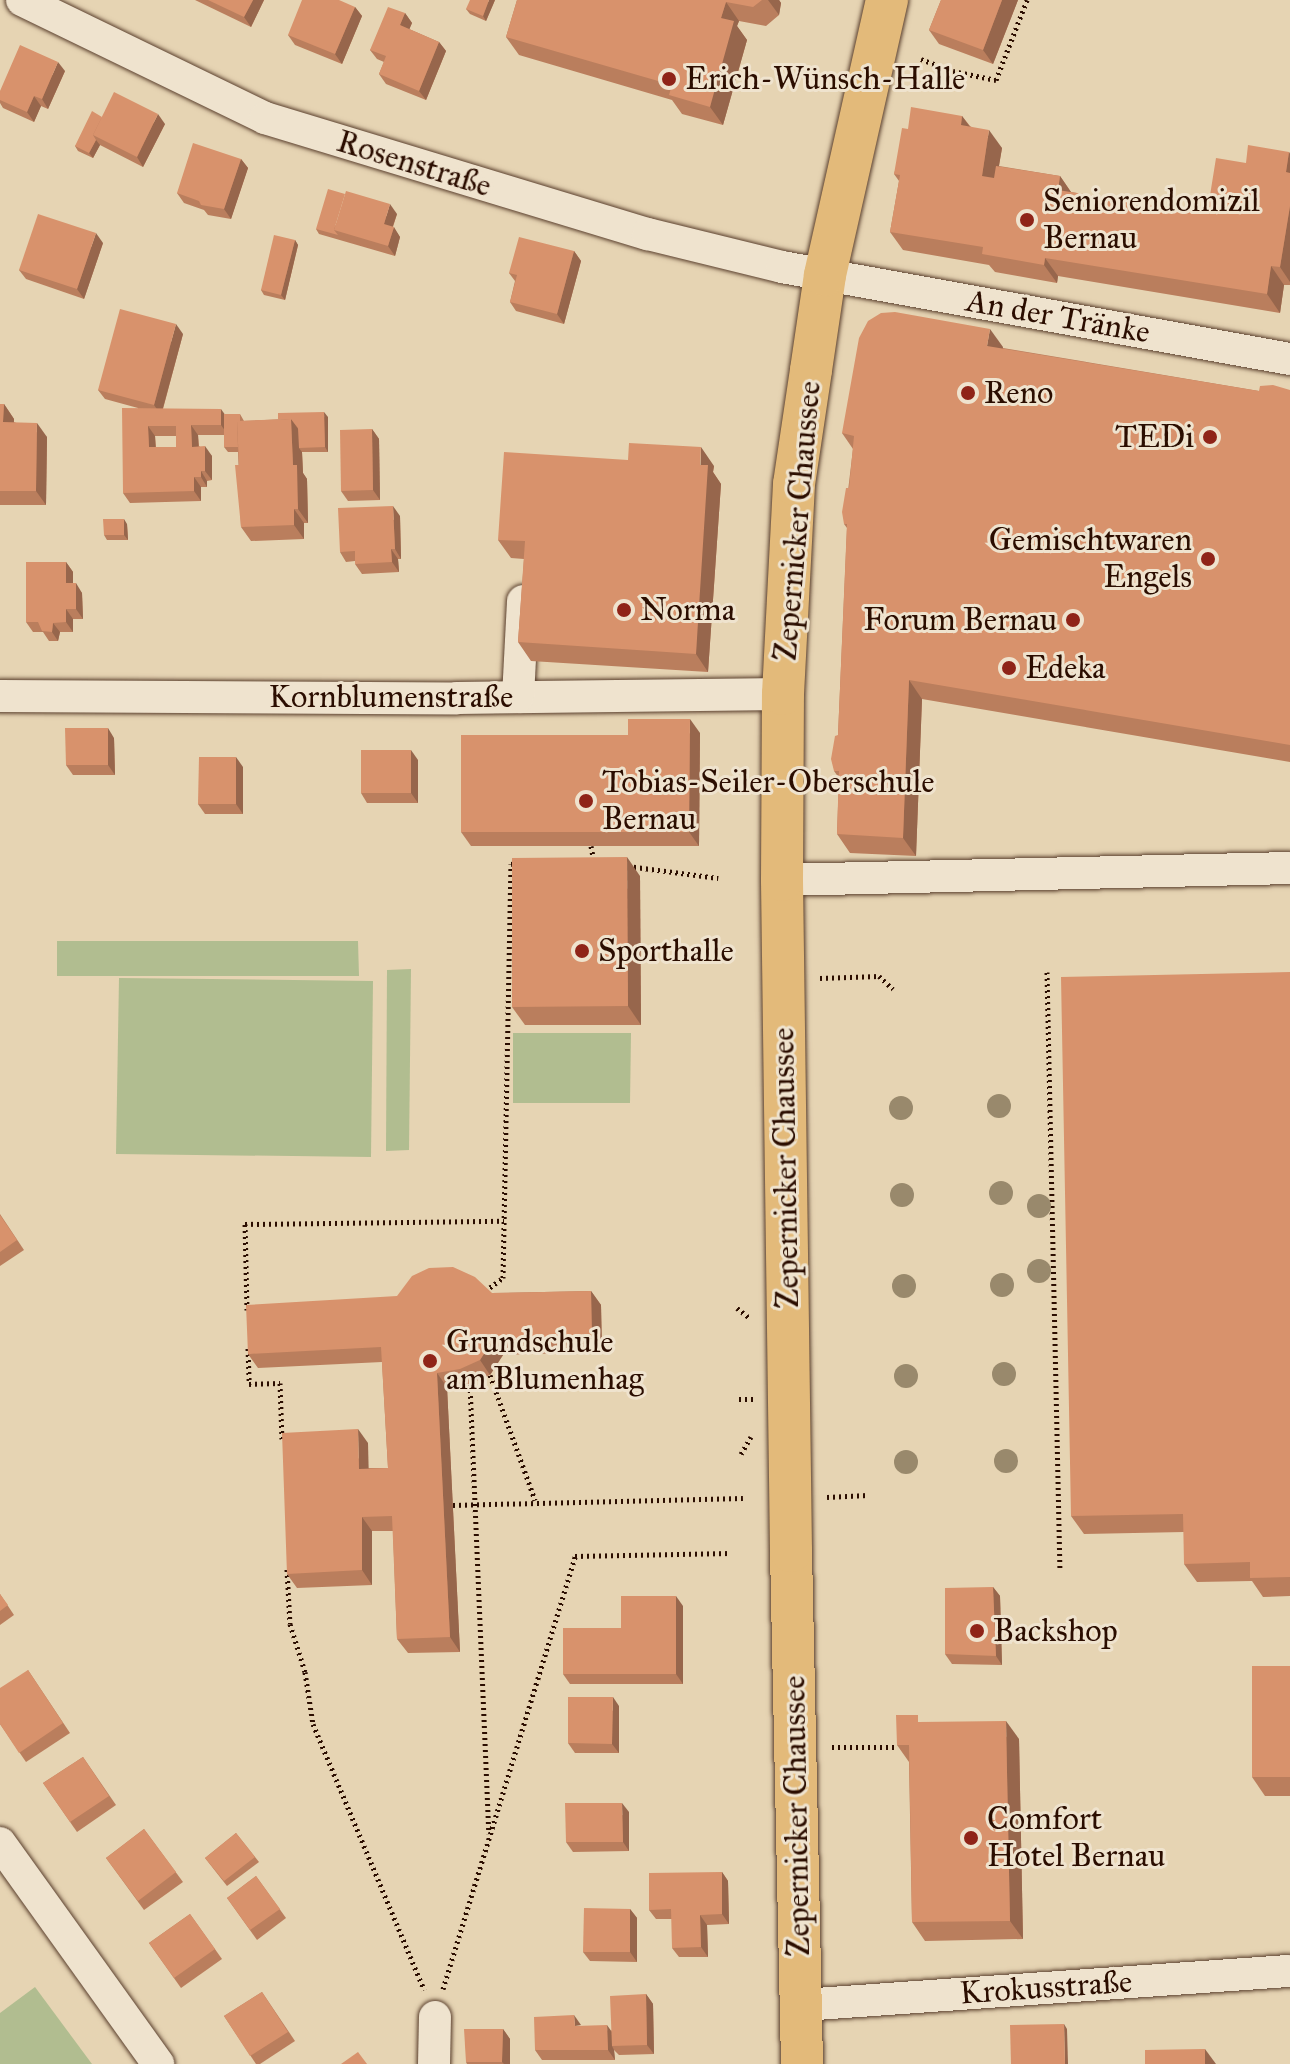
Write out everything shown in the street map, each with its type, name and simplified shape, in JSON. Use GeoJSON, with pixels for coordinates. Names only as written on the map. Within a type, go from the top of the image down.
{"type":"FeatureCollection","features":[{"type":"Feature","properties":{"kind":"main road","name":"Zepernicker Chaussee"},"geometry":{"type":"LineString","coordinates":[[802,2064],[782,880],[783,694],[794,484],[825,275],[887,0]]}},
{"type":"Feature","properties":{"kind":"street","name":"Rosenstraße"},"geometry":{"type":"LineString","coordinates":[[22,0],[265,118],[648,234],[825,275]]}},
{"type":"Feature","properties":{"kind":"street","name":"An der Tränke"},"geometry":{"type":"LineString","coordinates":[[825,275],[1290,359]]}},
{"type":"Feature","properties":{"kind":"street"},"geometry":{"type":"LineString","coordinates":[[518,697],[524,566]]}},
{"type":"Feature","properties":{"kind":"street","name":"Kornblumenstraße"},"geometry":{"type":"LineString","coordinates":[[0,696],[783,694]]}},
{"type":"Feature","properties":{"kind":"street"},"geometry":{"type":"LineString","coordinates":[[782,880],[1290,868]]}},
{"type":"Feature","properties":{"kind":"street"},"geometry":{"type":"LineString","coordinates":[[0,1843],[158,2064]]}},
{"type":"Feature","properties":{"kind":"street","name":"Krokusstraße"},"geometry":{"type":"LineString","coordinates":[[802,2005],[1290,1971]]}},
{"type":"Feature","properties":{"kind":"street"},"geometry":{"type":"LineString","coordinates":[[434,2064],[435,2017]]}},
{"type":"Feature","properties":{"kind":"path"},"geometry":{"type":"LineString","coordinates":[[921,59],[953,71],[996,80],[1027,0]]}},
{"type":"Feature","properties":{"kind":"path"},"geometry":{"type":"LineString","coordinates":[[591,846],[591,861],[607,863]]}},
{"type":"Feature","properties":{"kind":"path"},"geometry":{"type":"LineString","coordinates":[[485,1291],[503,1278],[511,864],[524,863]]}},
{"type":"Feature","properties":{"kind":"path"},"geometry":{"type":"LineString","coordinates":[[623,865],[718,878]]}},
{"type":"Feature","properties":{"kind":"path"},"geometry":{"type":"LineString","coordinates":[[1047,972],[1060,1571]]}},
{"type":"Feature","properties":{"kind":"path"},"geometry":{"type":"LineString","coordinates":[[819,978],[879,976],[893,989]]}},
{"type":"Feature","properties":{"kind":"path"},"geometry":{"type":"LineString","coordinates":[[248,1320],[245,1224],[504,1221]]}},
{"type":"Feature","properties":{"kind":"path"},"geometry":{"type":"LineString","coordinates":[[248,1336],[249,1384],[280,1383],[282,1443]]}},
{"type":"Feature","properties":{"kind":"path"},"geometry":{"type":"LineString","coordinates":[[490,1375],[535,1500]]}},
{"type":"Feature","properties":{"kind":"path"},"geometry":{"type":"LineString","coordinates":[[470,1384],[489,1839]]}},
{"type":"Feature","properties":{"kind":"path"},"geometry":{"type":"LineString","coordinates":[[827,1497],[868,1495]]}},
{"type":"Feature","properties":{"kind":"path"},"geometry":{"type":"LineString","coordinates":[[453,1505],[535,1500],[743,1498]]}},
{"type":"Feature","properties":{"kind":"path"},"geometry":{"type":"LineString","coordinates":[[435,2017],[575,1556],[731,1553]]}},
{"type":"Feature","properties":{"kind":"path"},"geometry":{"type":"LineString","coordinates":[[287,1564],[290,1624],[305,1672],[313,1724],[435,2017]]}},
{"type":"Feature","properties":{"kind":"path"},"geometry":{"type":"LineString","coordinates":[[827,1747],[896,1747]]}},
{"type":"Feature","properties":{"kind":"green space"},"geometry":{"type":"Polygon","coordinates":[[[57,941],[358,941],[359,976],[57,976],[57,941]]]}},
{"type":"Feature","properties":{"kind":"green space"},"geometry":{"type":"Polygon","coordinates":[[[411,969],[409,1150],[386,1151],[387,970],[411,969]]]}},
{"type":"Feature","properties":{"kind":"green space"},"geometry":{"type":"Polygon","coordinates":[[[119,978],[373,981],[371,1157],[116,1154],[119,978]]]}},
{"type":"Feature","properties":{"kind":"green space"},"geometry":{"type":"Polygon","coordinates":[[[513,1033],[631,1033],[630,1103],[513,1103],[513,1033]]]}},
{"type":"Feature","properties":{"kind":"green space"},"geometry":{"type":"Polygon","coordinates":[[[35,1987],[92,2064],[0,2064],[0,2013],[35,1987]]]}},
{"type":"Feature","properties":{"kind":"building"},"geometry":{"type":"Polygon","coordinates":[[[208,0],[253,0],[244,17],[208,0]]]}},
{"type":"Feature","properties":{"kind":"building"},"geometry":{"type":"Polygon","coordinates":[[[302,0],[339,0],[355,7],[335,54],[288,35],[302,0]]]}},
{"type":"Feature","properties":{"kind":"building"},"geometry":{"type":"Polygon","coordinates":[[[470,0],[489,0],[483,16],[466,9],[470,0]]]}},
{"type":"Feature","properties":{"kind":"building","name":"Erich-Wünsch-Halle"},"geometry":{"type":"Polygon","coordinates":[[[517,0],[762,0],[753,7],[726,2],[721,18],[734,21],[710,107],[669,95],[672,85],[506,37],[517,0]]]}},
{"type":"Feature","properties":{"kind":"building"},"geometry":{"type":"Polygon","coordinates":[[[941,0],[1002,0],[983,50],[929,30],[941,0]]]}},
{"type":"Feature","properties":{"kind":"building"},"geometry":{"type":"Polygon","coordinates":[[[388,7],[405,13],[400,25],[439,42],[419,91],[379,74],[386,56],[370,50],[388,7]]]}},
{"type":"Feature","properties":{"kind":"building"},"geometry":{"type":"Polygon","coordinates":[[[20,45],[58,62],[42,99],[34,96],[27,112],[0,100],[0,91],[20,45]]]}},
{"type":"Feature","properties":{"kind":"building"},"geometry":{"type":"Polygon","coordinates":[[[114,92],[158,114],[137,157],[93,135],[114,92]]]}},
{"type":"Feature","properties":{"kind":"building","name":"Seniorendomizil Bernau"},"geometry":{"type":"Polygon","coordinates":[[[911,107],[962,116],[961,125],[989,130],[982,176],[994,178],[996,166],[1060,176],[1058,190],[1207,214],[1216,158],[1246,163],[1248,145],[1289,152],[1286,172],[1290,173],[1290,206],[1280,267],[1271,266],[1267,294],[1045,258],[1044,265],[982,254],[983,247],[890,232],[900,175],[894,174],[902,128],[908,129],[911,107]]]}},
{"type":"Feature","properties":{"kind":"building"},"geometry":{"type":"Polygon","coordinates":[[[92,111],[102,117],[89,153],[75,146],[92,111]]]}},
{"type":"Feature","properties":{"kind":"building"},"geometry":{"type":"Polygon","coordinates":[[[193,143],[241,159],[224,209],[201,205],[199,201],[177,193],[193,143]]]}},
{"type":"Feature","properties":{"kind":"building"},"geometry":{"type":"Polygon","coordinates":[[[328,189],[345,194],[334,230],[338,235],[316,229],[328,189]]]}},
{"type":"Feature","properties":{"kind":"building"},"geometry":{"type":"Polygon","coordinates":[[[346,191],[390,204],[384,224],[394,227],[388,246],[334,230],[346,191]]]}},
{"type":"Feature","properties":{"kind":"building"},"geometry":{"type":"Polygon","coordinates":[[[38,214],[96,233],[77,289],[19,270],[38,214]]]}},
{"type":"Feature","properties":{"kind":"building"},"geometry":{"type":"Polygon","coordinates":[[[274,235],[295,240],[281,295],[261,290],[274,235]]]}},
{"type":"Feature","properties":{"kind":"building"},"geometry":{"type":"Polygon","coordinates":[[[519,237],[574,251],[557,314],[510,302],[517,275],[509,273],[519,237]]]}},
{"type":"Feature","properties":{"kind":"building"},"geometry":{"type":"Polygon","coordinates":[[[120,309],[176,324],[154,405],[98,390],[120,309]]]}},
{"type":"Feature","properties":{"kind":"building","name":"Forum Bernau"},"geometry":{"type":"Polygon","coordinates":[[[895,312],[990,329],[987,346],[1259,391],[1260,386],[1273,385],[1290,390],[1290,745],[909,680],[903,838],[837,834],[839,771],[834,771],[831,759],[835,736],[838,735],[847,524],[844,524],[842,512],[846,488],[849,488],[854,436],[842,433],[859,338],[868,321],[881,313],[895,312]]]}},
{"type":"Feature","properties":{"kind":"building"},"geometry":{"type":"Polygon","coordinates":[[[0,404],[4,404],[3,422],[37,423],[36,491],[0,491],[0,404]]]}},
{"type":"Feature","properties":{"kind":"building"},"geometry":{"type":"Polygon","coordinates":[[[122,408],[221,409],[221,425],[191,425],[192,447],[205,446],[205,471],[201,471],[201,477],[194,477],[194,491],[123,493],[122,408]],[[148,426],[149,447],[176,447],[176,426],[148,426]]]}},
{"type":"Feature","properties":{"kind":"building"},"geometry":{"type":"Polygon","coordinates":[[[324,412],[325,447],[299,448],[298,428],[291,419],[278,419],[278,413],[324,412]]]}},
{"type":"Feature","properties":{"kind":"building"},"geometry":{"type":"Polygon","coordinates":[[[224,414],[240,414],[240,421],[237,421],[238,447],[224,447],[224,414]]]}},
{"type":"Feature","properties":{"kind":"building"},"geometry":{"type":"Polygon","coordinates":[[[291,419],[293,465],[297,465],[298,509],[294,509],[294,525],[241,527],[235,465],[239,465],[237,421],[291,419]]]}},
{"type":"Feature","properties":{"kind":"building"},"geometry":{"type":"Polygon","coordinates":[[[372,429],[373,490],[341,491],[340,430],[372,429]]]}},
{"type":"Feature","properties":{"kind":"building","name":"Norma"},"geometry":{"type":"Polygon","coordinates":[[[629,443],[701,447],[700,465],[708,465],[696,654],[518,642],[525,541],[498,540],[504,452],[628,460],[629,443]]]}},
{"type":"Feature","properties":{"kind":"building"},"geometry":{"type":"Polygon","coordinates":[[[393,506],[395,549],[391,549],[392,562],[355,564],[355,551],[340,552],[338,508],[393,506]]]}},
{"type":"Feature","properties":{"kind":"building"},"geometry":{"type":"Polygon","coordinates":[[[103,519],[124,519],[124,535],[104,535],[103,519]]]}},
{"type":"Feature","properties":{"kind":"building"},"geometry":{"type":"Polygon","coordinates":[[[26,562],[66,562],[66,583],[76,583],[76,609],[66,609],[66,622],[53,623],[52,632],[42,631],[38,622],[26,622],[26,562]]]}},
{"type":"Feature","properties":{"kind":"building"},"geometry":{"type":"Polygon","coordinates":[[[628,719],[690,719],[689,832],[461,832],[461,735],[628,735],[628,719]]]}},
{"type":"Feature","properties":{"kind":"building"},"geometry":{"type":"Polygon","coordinates":[[[65,728],[108,728],[108,765],[66,765],[65,728]]]}},
{"type":"Feature","properties":{"kind":"building"},"geometry":{"type":"Polygon","coordinates":[[[361,750],[411,750],[411,793],[361,793],[361,750]]]}},
{"type":"Feature","properties":{"kind":"building"},"geometry":{"type":"Polygon","coordinates":[[[199,757],[236,757],[236,804],[198,804],[199,757]]]}},
{"type":"Feature","properties":{"kind":"building","name":"Sporthalle"},"geometry":{"type":"Polygon","coordinates":[[[627,857],[628,1006],[512,1007],[512,858],[627,857]]]}},
{"type":"Feature","properties":{"kind":"building"},"geometry":{"type":"Polygon","coordinates":[[[1290,972],[1290,1577],[1250,1578],[1250,1562],[1184,1564],[1183,1514],[1071,1516],[1061,977],[1290,972]]]}},
{"type":"Feature","properties":{"kind":"building"},"geometry":{"type":"Polygon","coordinates":[[[0,1215],[17,1240],[0,1252],[0,1215]]]}},
{"type":"Feature","properties":{"kind":"building"},"geometry":{"type":"Polygon","coordinates":[[[453,1267],[475,1277],[492,1293],[591,1291],[592,1338],[493,1340],[480,1360],[460,1369],[437,1373],[450,1637],[397,1639],[392,1516],[362,1517],[362,1570],[287,1574],[282,1433],[358,1429],[359,1469],[388,1468],[381,1347],[248,1354],[246,1305],[397,1296],[412,1276],[429,1268],[453,1267]]]}},
{"type":"Feature","properties":{"kind":"building","name":"Backshop"},"geometry":{"type":"Polygon","coordinates":[[[993,1587],[996,1656],[945,1654],[945,1588],[993,1587]]]}},
{"type":"Feature","properties":{"kind":"building"},"geometry":{"type":"Polygon","coordinates":[[[0,1594],[8,1605],[0,1611],[0,1594]]]}},
{"type":"Feature","properties":{"kind":"building"},"geometry":{"type":"Polygon","coordinates":[[[621,1596],[676,1596],[676,1674],[563,1674],[563,1628],[621,1628],[621,1596]]]}},
{"type":"Feature","properties":{"kind":"building"},"geometry":{"type":"Polygon","coordinates":[[[1252,1666],[1290,1666],[1290,1777],[1252,1777],[1252,1666]]]}},
{"type":"Feature","properties":{"kind":"building"},"geometry":{"type":"Polygon","coordinates":[[[28,1670],[63,1723],[19,1753],[0,1724],[0,1688],[28,1670]]]}},
{"type":"Feature","properties":{"kind":"building"},"geometry":{"type":"Polygon","coordinates":[[[568,1697],[613,1697],[612,1744],[568,1743],[568,1697]]]}},
{"type":"Feature","properties":{"kind":"building"},"geometry":{"type":"Polygon","coordinates":[[[896,1715],[918,1715],[918,1722],[1006,1721],[1010,1921],[912,1922],[909,1745],[897,1745],[896,1715]]]}},
{"type":"Feature","properties":{"kind":"building"},"geometry":{"type":"Polygon","coordinates":[[[83,1757],[109,1796],[70,1822],[43,1783],[83,1757]]]}},
{"type":"Feature","properties":{"kind":"building"},"geometry":{"type":"Polygon","coordinates":[[[565,1803],[622,1803],[623,1842],[566,1842],[565,1803]]]}},
{"type":"Feature","properties":{"kind":"building"},"geometry":{"type":"Polygon","coordinates":[[[144,1829],[176,1872],[138,1901],[106,1858],[144,1829]]]}},
{"type":"Feature","properties":{"kind":"building"},"geometry":{"type":"Polygon","coordinates":[[[236,1833],[255,1857],[224,1881],[205,1858],[236,1833]]]}},
{"type":"Feature","properties":{"kind":"building"},"geometry":{"type":"Polygon","coordinates":[[[722,1872],[722,1914],[700,1915],[701,1947],[672,1948],[671,1909],[649,1910],[649,1873],[722,1872]]]}},
{"type":"Feature","properties":{"kind":"building"},"geometry":{"type":"Polygon","coordinates":[[[256,1876],[280,1909],[250,1930],[227,1898],[256,1876]]]}},
{"type":"Feature","properties":{"kind":"building"},"geometry":{"type":"Polygon","coordinates":[[[584,1908],[630,1909],[630,1952],[583,1952],[584,1908]]]}},
{"type":"Feature","properties":{"kind":"building"},"geometry":{"type":"Polygon","coordinates":[[[190,1914],[215,1949],[174,1978],[149,1943],[190,1914]]]}},
{"type":"Feature","properties":{"kind":"building"},"geometry":{"type":"Polygon","coordinates":[[[262,1992],[288,2032],[250,2056],[224,2016],[262,1992]]]}},
{"type":"Feature","properties":{"kind":"building"},"geometry":{"type":"Polygon","coordinates":[[[646,1994],[647,2045],[612,2046],[610,1996],[646,1994]]]}},
{"type":"Feature","properties":{"kind":"building"},"geometry":{"type":"Polygon","coordinates":[[[574,2015],[575,2026],[607,2025],[608,2050],[535,2050],[534,2017],[574,2015]]]}},
{"type":"Feature","properties":{"kind":"building"},"geometry":{"type":"Polygon","coordinates":[[[1064,2024],[1065,2064],[1011,2064],[1010,2025],[1064,2024]]]}},
{"type":"Feature","properties":{"kind":"building"},"geometry":{"type":"Polygon","coordinates":[[[464,2029],[503,2029],[502,2062],[466,2062],[464,2029]]]}},
{"type":"Feature","properties":{"kind":"building"},"geometry":{"type":"Polygon","coordinates":[[[1205,2049],[1205,2064],[1145,2064],[1145,2050],[1205,2049]]]}},
{"type":"Feature","properties":{"kind":"building"},"geometry":{"type":"Polygon","coordinates":[[[358,2052],[367,2064],[341,2064],[358,2052]]]}},
{"type":"Feature","properties":{"kind":"place","name":"Erich-Wünsch-Halle"},"geometry":{"type":"Point","coordinates":[669,79]}},
{"type":"Feature","properties":{"kind":"place","name":"Seniorendomizil Bernau"},"geometry":{"type":"Point","coordinates":[1027,220]}},
{"type":"Feature","properties":{"kind":"place","name":"Reno"},"geometry":{"type":"Point","coordinates":[968,393]}},
{"type":"Feature","properties":{"kind":"place","name":"TEDi"},"geometry":{"type":"Point","coordinates":[1210,437]}},
{"type":"Feature","properties":{"kind":"place","name":"Gemischtwaren Engels"},"geometry":{"type":"Point","coordinates":[1208,559]}},
{"type":"Feature","properties":{"kind":"place","name":"Norma"},"geometry":{"type":"Point","coordinates":[624,610]}},
{"type":"Feature","properties":{"kind":"place","name":"Forum Bernau"},"geometry":{"type":"Point","coordinates":[1073,620]}},
{"type":"Feature","properties":{"kind":"place","name":"Edeka"},"geometry":{"type":"Point","coordinates":[1009,668]}},
{"type":"Feature","properties":{"kind":"place","name":"Tobias-Seiler-Oberschule Bernau"},"geometry":{"type":"Point","coordinates":[586,801]}},
{"type":"Feature","properties":{"kind":"place","name":"Sporthalle"},"geometry":{"type":"Point","coordinates":[582,951]}},
{"type":"Feature","properties":{"kind":"place","name":"Grundschule am Blumenhag"},"geometry":{"type":"Point","coordinates":[430,1361]}},
{"type":"Feature","properties":{"kind":"place","name":"Backshop"},"geometry":{"type":"Point","coordinates":[977,1631]}},
{"type":"Feature","properties":{"kind":"place","name":"Comfort Hotel Bernau"},"geometry":{"type":"Point","coordinates":[971,1838]}}]}
